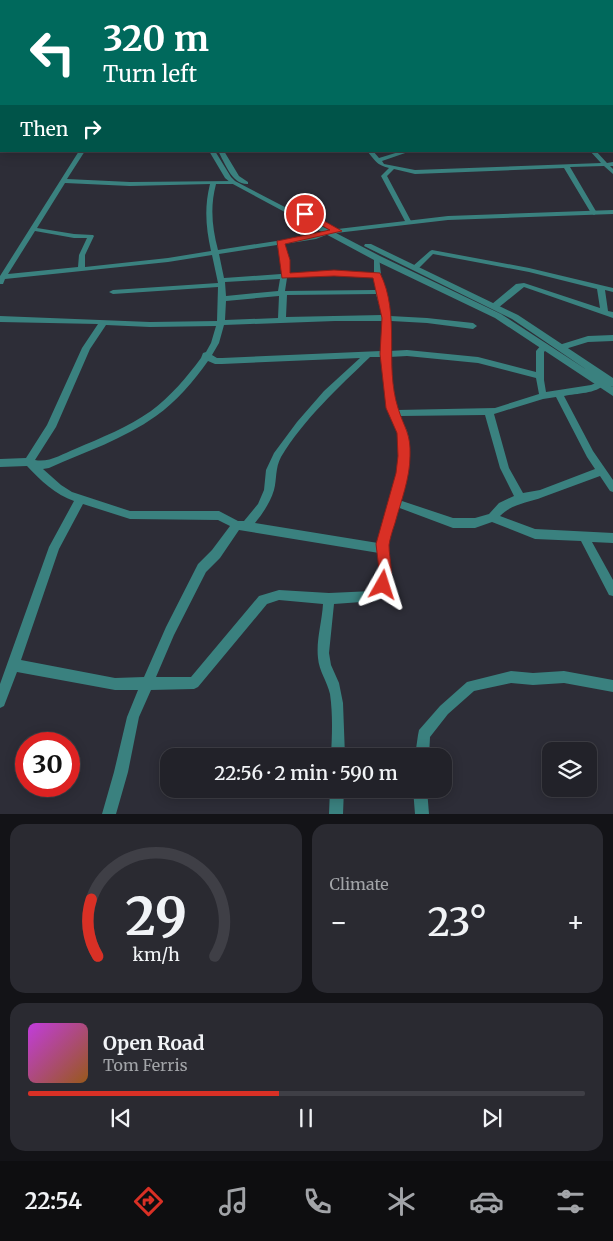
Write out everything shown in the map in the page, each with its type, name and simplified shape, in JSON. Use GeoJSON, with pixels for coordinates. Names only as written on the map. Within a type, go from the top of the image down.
{"type":"FeatureCollection","features":[{"type":"Feature","properties":{"kind":"street"},"geometry":{"type":"LineString","coordinates":[[2,280],[81,152]]}},
{"type":"Feature","properties":{"kind":"street"},"geometry":{"type":"LineString","coordinates":[[213,152],[228,178],[233,182],[495,306],[562,347],[613,383]]}},
{"type":"Feature","properties":{"kind":"street"},"geometry":{"type":"LineString","coordinates":[[222,152],[239,180],[334,231],[377,258],[498,316],[613,392]]}},
{"type":"Feature","properties":{"kind":"street"},"geometry":{"type":"LineString","coordinates":[[371,152],[377,161],[392,168],[425,173],[610,164]]}},
{"type":"Feature","properties":{"kind":"street"},"geometry":{"type":"LineString","coordinates":[[377,161],[405,152]]}},
{"type":"Feature","properties":{"kind":"street"},"geometry":{"type":"LineString","coordinates":[[594,152],[610,164],[613,172]]}},
{"type":"Feature","properties":{"kind":"street"},"geometry":{"type":"LineString","coordinates":[[566,166],[594,213]]}},
{"type":"Feature","properties":{"kind":"street"},"geometry":{"type":"LineString","coordinates":[[392,168],[384,176],[408,221]]}},
{"type":"Feature","properties":{"kind":"street"},"geometry":{"type":"LineString","coordinates":[[64,181],[130,184],[233,182]]}},
{"type":"Feature","properties":{"kind":"street"},"geometry":{"type":"LineString","coordinates":[[0,463],[29,462],[36,465],[46,465],[106,439],[157,411],[190,378],[215,342],[222,312],[221,283],[216,252],[207,218],[208,199],[213,183]]}},
{"type":"Feature","properties":{"kind":"street"},"geometry":{"type":"LineString","coordinates":[[2,280],[216,252],[316,237],[334,231],[408,221],[613,212]]}},
{"type":"Feature","properties":{"kind":"street"},"geometry":{"type":"LineString","coordinates":[[34,229],[74,236],[91,236],[82,255],[81,270]]}},
{"type":"Feature","properties":{"kind":"street"},"geometry":{"type":"LineString","coordinates":[[280,242],[285,260],[286,276],[281,292],[284,293],[282,321]]}},
{"type":"Feature","properties":{"kind":"street"},"geometry":{"type":"LineString","coordinates":[[415,268],[432,252],[529,270],[613,290]]}},
{"type":"Feature","properties":{"kind":"street"},"geometry":{"type":"LineString","coordinates":[[13,665],[115,684],[194,683],[263,600],[278,595],[329,599],[375,596],[380,592],[386,569],[384,536],[404,456],[403,433],[394,413],[385,354],[387,318],[379,292],[377,258]]}},
{"type":"Feature","properties":{"kind":"street"},"geometry":{"type":"LineString","coordinates":[[113,292],[286,276],[334,273],[377,275]]}},
{"type":"Feature","properties":{"kind":"street"},"geometry":{"type":"LineString","coordinates":[[495,306],[519,286],[524,285],[613,314]]}},
{"type":"Feature","properties":{"kind":"street"},"geometry":{"type":"LineString","coordinates":[[601,288],[604,312]]}},
{"type":"Feature","properties":{"kind":"street"},"geometry":{"type":"LineString","coordinates":[[221,299],[284,293],[379,292]]}},
{"type":"Feature","properties":{"kind":"street"},"geometry":{"type":"LineString","coordinates":[[0,319],[219,323],[387,318],[435,319],[473,326]]}},
{"type":"Feature","properties":{"kind":"street"},"geometry":{"type":"LineString","coordinates":[[29,462],[51,427],[86,348],[104,322]]}},
{"type":"Feature","properties":{"kind":"street"},"geometry":{"type":"LineString","coordinates":[[562,347],[582,340],[613,338]]}},
{"type":"Feature","properties":{"kind":"street"},"geometry":{"type":"LineString","coordinates":[[544,396],[539,387],[542,364],[540,351],[545,346]]}},
{"type":"Feature","properties":{"kind":"street"},"geometry":{"type":"LineString","coordinates":[[206,355],[215,361],[407,353],[478,360],[540,376]]}},
{"type":"Feature","properties":{"kind":"street"},"geometry":{"type":"LineString","coordinates":[[109,814],[121,772],[133,717],[202,568],[242,525],[262,507],[269,490],[271,470],[278,456],[300,424],[327,393],[368,355]]}},
{"type":"Feature","properties":{"kind":"street"},"geometry":{"type":"LineString","coordinates":[[394,413],[489,412],[512,408],[544,396],[592,388],[600,384]]}},
{"type":"Feature","properties":{"kind":"street"},"geometry":{"type":"LineString","coordinates":[[559,395],[565,410],[613,488]]}},
{"type":"Feature","properties":{"kind":"street"},"geometry":{"type":"LineString","coordinates":[[489,412],[500,458],[506,473],[521,498]]}},
{"type":"Feature","properties":{"kind":"street"},"geometry":{"type":"LineString","coordinates":[[29,462],[58,488],[80,499],[130,515],[219,516],[242,525],[384,549]]}},
{"type":"Feature","properties":{"kind":"street"},"geometry":{"type":"LineString","coordinates":[[394,502],[454,523],[475,523],[492,517],[502,506],[521,498],[540,494],[602,471]]}},
{"type":"Feature","properties":{"kind":"street"},"geometry":{"type":"LineString","coordinates":[[0,702],[54,547],[80,499]]}},
{"type":"Feature","properties":{"kind":"street"},"geometry":{"type":"LineString","coordinates":[[492,517],[535,534],[613,538]]}},
{"type":"Feature","properties":{"kind":"street"},"geometry":{"type":"LineString","coordinates":[[584,537],[613,591]]}},
{"type":"Feature","properties":{"kind":"street"},"geometry":{"type":"LineString","coordinates":[[329,599],[323,648],[324,663],[334,685],[338,748]]}},
{"type":"Feature","properties":{"kind":"street"},"geometry":{"type":"LineString","coordinates":[[423,748],[424,735],[444,710],[471,686],[511,677],[533,679],[564,676],[613,686]]}},
{"type":"Feature","properties":{"kind":"street"},"geometry":{"type":"LineString","coordinates":[[336,814],[337,798]]}},
{"type":"Feature","properties":{"kind":"street"},"geometry":{"type":"LineString","coordinates":[[421,798],[422,814]]}},
{"type":"Feature","properties":{"kind":"route"},"geometry":{"type":"LineString","coordinates":[[305,214],[338,231],[316,237],[280,242],[285,260],[286,276],[334,273],[377,275],[379,292],[387,318],[385,354],[392,408],[403,433],[404,456],[402,473],[382,544],[386,560],[383,585]]}}]}
